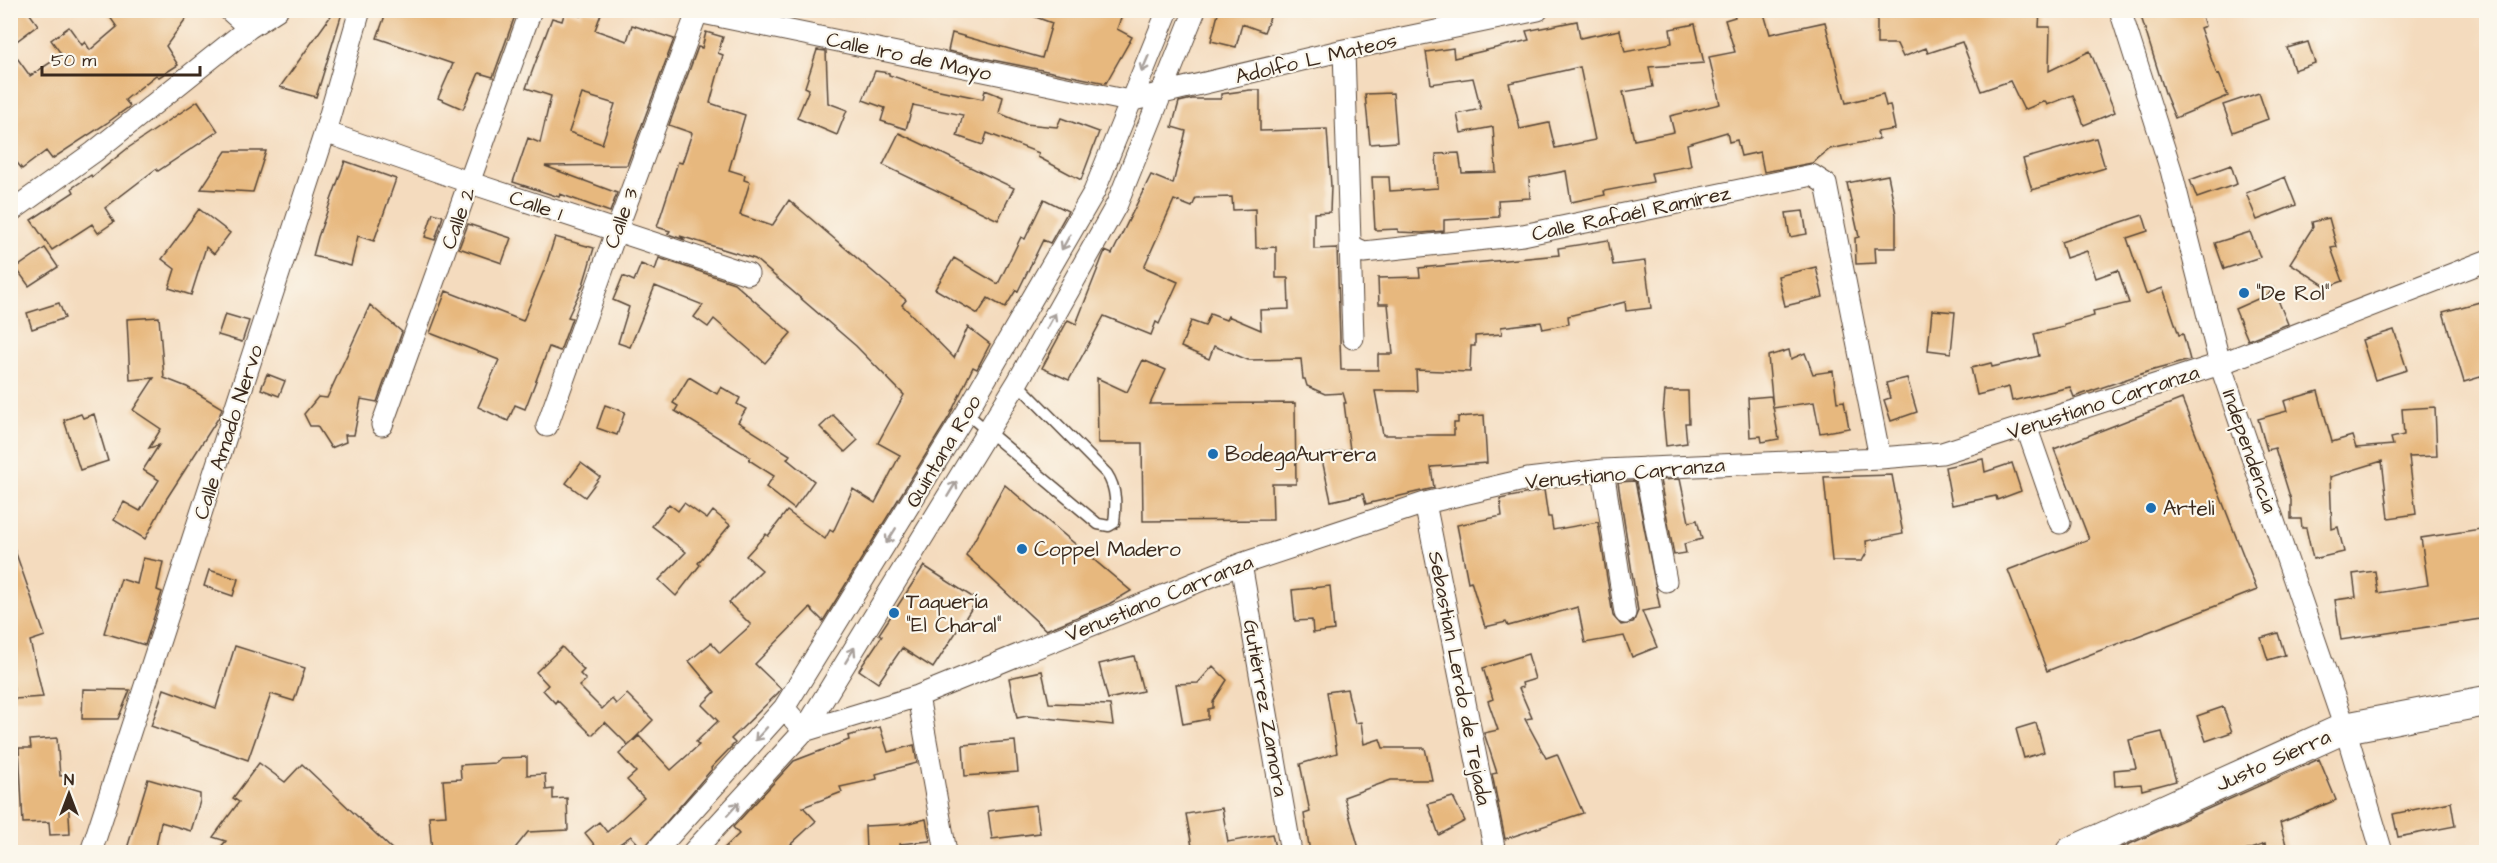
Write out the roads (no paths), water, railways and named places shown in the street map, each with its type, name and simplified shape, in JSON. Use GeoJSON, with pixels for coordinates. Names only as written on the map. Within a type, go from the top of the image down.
{"type":"FeatureCollection","features":[{"type":"Feature","properties":{"kind":"main road","name":"Justo Sierra"},"geometry":{"type":"LineString","coordinates":[[2071,852],[2345,728],[2487,701]]}},
{"type":"Feature","properties":{"kind":"street"},"geometry":{"type":"LineString","coordinates":[[229,10],[249,28]]}},
{"type":"Feature","properties":{"kind":"street"},"geometry":{"type":"LineString","coordinates":[[10,212],[94,152],[249,28],[277,10]]}},
{"type":"Feature","properties":{"kind":"street","name":"Calle Amado Nervo"},"geometry":{"type":"LineString","coordinates":[[91,852],[325,132],[360,10]]}},
{"type":"Feature","properties":{"kind":"street","name":"Calle 2"},"geometry":{"type":"LineString","coordinates":[[382,425],[471,183],[531,10]]}},
{"type":"Feature","properties":{"kind":"street","name":"Quintana Roo"},"geometry":{"type":"LineString","coordinates":[[655,852],[784,708],[966,413],[1094,192],[1129,101],[1168,10]]}},
{"type":"Feature","properties":{"kind":"street","name":"Quintana Roo"},"geometry":{"type":"LineString","coordinates":[[693,852],[804,731],[1017,383],[1117,204],[1195,10]]}},
{"type":"Feature","properties":{"kind":"street","name":"Adolfo L Mateos"},"geometry":{"type":"LineString","coordinates":[[1129,101],[1344,50],[1538,10]]}},
{"type":"Feature","properties":{"kind":"street","name":"Independencia"},"geometry":{"type":"LineString","coordinates":[[2120,10],[2171,170],[2220,364],[2345,728],[2382,852]]}},
{"type":"Feature","properties":{"kind":"street","name":"Calle 1ro de Mayo"},"geometry":{"type":"LineString","coordinates":[[694,11],[1129,101]]}},
{"type":"Feature","properties":{"kind":"street","name":"Calle 3"},"geometry":{"type":"LineString","coordinates":[[547,426],[694,11]]}},
{"type":"Feature","properties":{"kind":"street"},"geometry":{"type":"LineString","coordinates":[[1344,50],[1353,338]]}},
{"type":"Feature","properties":{"kind":"street","name":"Calle 1"},"geometry":{"type":"LineString","coordinates":[[325,132],[615,232],[748,274]]}},
{"type":"Feature","properties":{"kind":"street","name":"Calle Rafaél Ramírez"},"geometry":{"type":"LineString","coordinates":[[1351,246],[1364,252],[1523,236],[1812,175],[1826,184],[1880,458]]}},
{"type":"Feature","properties":{"kind":"street","name":"Venustiano Carranza"},"geometry":{"type":"LineString","coordinates":[[804,731],[918,696],[1241,564],[1425,502],[1528,479],[1603,470],[1880,458],[1942,453],[2220,364],[2487,261]]}},
{"type":"Feature","properties":{"kind":"street"},"geometry":{"type":"LineString","coordinates":[[2026,426],[2060,523]]}},
{"type":"Feature","properties":{"kind":"street"},"geometry":{"type":"LineString","coordinates":[[1645,468],[1666,580]]}},
{"type":"Feature","properties":{"kind":"street"},"geometry":{"type":"LineString","coordinates":[[1603,470],[1625,613]]}},
{"type":"Feature","properties":{"kind":"street","name":"Sebastian Lerdo de Tejada"},"geometry":{"type":"LineString","coordinates":[[1425,502],[1494,852]]}},
{"type":"Feature","properties":{"kind":"street","name":"Gutiérrez Zamora"},"geometry":{"type":"LineString","coordinates":[[1241,564],[1291,852]]}},
{"type":"Feature","properties":{"kind":"street"},"geometry":{"type":"LineString","coordinates":[[918,696],[946,852]]}},
{"type":"Feature","properties":{"kind":"street"},"geometry":{"type":"LineString","coordinates":[[784,708],[804,731]]}},
{"type":"Feature","properties":{"kind":"lane"},"geometry":{"type":"LineString","coordinates":[[966,413],[1098,524],[1109,526],[1113,523],[1116,511],[1114,485],[1107,474],[1017,383]]}},
{"type":"Feature","properties":{"kind":"place","name":"\"De Rol\""},"geometry":{"type":"Point","coordinates":[2244,293]}},
{"type":"Feature","properties":{"kind":"place","name":"BodegaAurrera"},"geometry":{"type":"Point","coordinates":[1213,454]}},
{"type":"Feature","properties":{"kind":"place","name":"Arteli"},"geometry":{"type":"Point","coordinates":[2151,508]}},
{"type":"Feature","properties":{"kind":"place","name":"Coppel Madero"},"geometry":{"type":"Point","coordinates":[1022,549]}},
{"type":"Feature","properties":{"kind":"place","name":"Taquería \"El Charal\""},"geometry":{"type":"Point","coordinates":[894,613]}}]}
